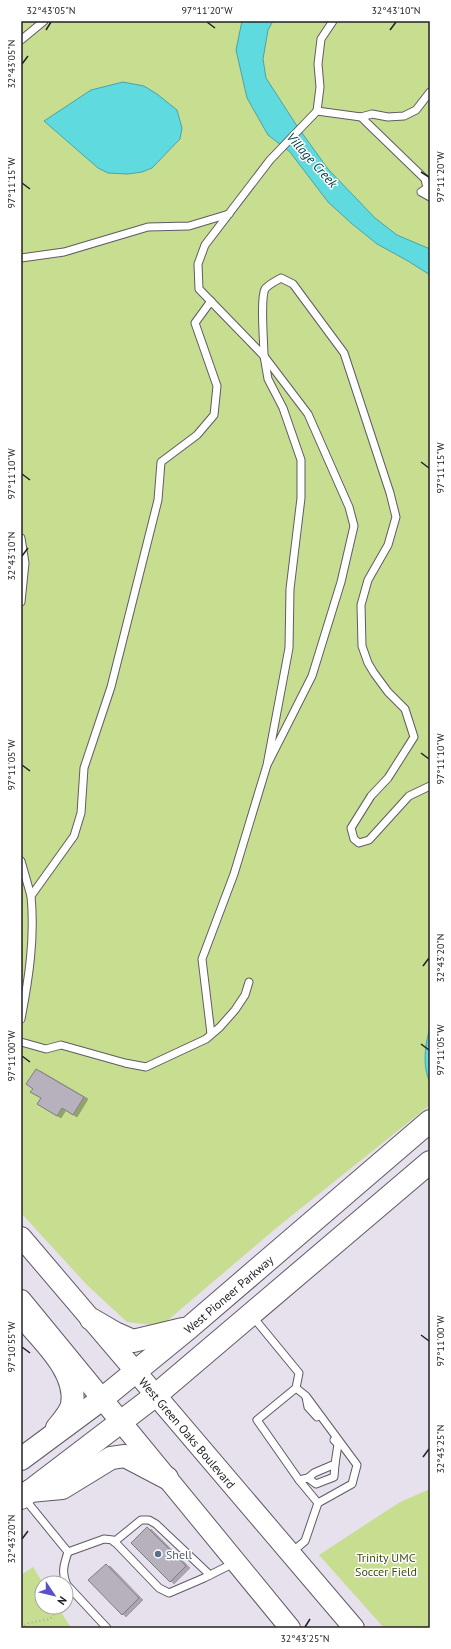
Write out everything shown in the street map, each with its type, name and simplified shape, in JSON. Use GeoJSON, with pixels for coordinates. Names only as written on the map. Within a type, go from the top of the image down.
{"type":"FeatureCollection","features":[{"type":"Feature","properties":{"kind":"main road","name":"West Pioneer Parkway"},"geometry":{"type":"LineString","coordinates":[[21,1459],[102,1399],[190,1327],[426,1125]]}},
{"type":"Feature","properties":{"kind":"main road"},"geometry":{"type":"LineString","coordinates":[[25,1495],[156,1395],[430,1162]]}},
{"type":"Feature","properties":{"kind":"main road","name":"West Green Oaks Boulevard"},"geometry":{"type":"LineString","coordinates":[[21,1237],[354,1628]]}},
{"type":"Feature","properties":{"kind":"main road"},"geometry":{"type":"LineString","coordinates":[[21,1300],[290,1628]]}},
{"type":"Feature","properties":{"kind":"main road"},"geometry":{"type":"LineString","coordinates":[[21,1315],[64,1367],[72,1385],[72,1406],[63,1421],[44,1442]]}},
{"type":"Feature","properties":{"kind":"main road"},"geometry":{"type":"LineString","coordinates":[[91,1319],[114,1334],[133,1341],[190,1327]]}},
{"type":"Feature","properties":{"kind":"main road"},"geometry":{"type":"LineString","coordinates":[[25,1495],[62,1488],[111,1458],[125,1456],[167,1478]]}},
{"type":"Feature","properties":{"kind":"lane"},"geometry":{"type":"LineString","coordinates":[[21,40],[44,21]]}},
{"type":"Feature","properties":{"kind":"lane"},"geometry":{"type":"LineString","coordinates":[[267,765],[312,676],[341,582],[354,526],[349,507],[308,414],[264,356],[199,289],[198,264],[205,245],[270,160],[317,110],[320,87],[318,64],[321,40],[333,21]]}},
{"type":"Feature","properties":{"kind":"lane"},"geometry":{"type":"LineString","coordinates":[[317,110],[361,116],[372,114],[388,117],[404,116],[416,110],[430,92]]}},
{"type":"Feature","properties":{"kind":"lane"},"geometry":{"type":"LineString","coordinates":[[361,116],[425,179],[428,188],[421,192],[430,197]]}},
{"type":"Feature","properties":{"kind":"lane"},"geometry":{"type":"LineString","coordinates":[[21,258],[64,252],[148,227],[188,226],[229,214]]}},
{"type":"Feature","properties":{"kind":"lane"},"geometry":{"type":"LineString","coordinates":[[211,1034],[202,958],[234,874],[267,765],[289,648],[290,589],[301,498],[301,460],[283,408],[268,379],[264,356],[263,306],[265,290],[270,284],[281,278],[293,284],[344,352],[390,493],[396,517],[388,545],[368,580],[361,605],[362,646],[368,663],[374,673],[388,692],[404,709],[414,737],[388,778],[371,796],[351,828],[354,839],[359,843],[369,840],[409,796],[430,786]]}},
{"type":"Feature","properties":{"kind":"lane"},"geometry":{"type":"LineString","coordinates":[[31,896],[74,836],[81,813],[84,768],[111,687],[158,500],[161,462],[197,435],[214,415],[217,386],[195,323],[210,301]]}},
{"type":"Feature","properties":{"kind":"lane"},"geometry":{"type":"LineString","coordinates":[[21,538],[25,564],[21,602]]}},
{"type":"Feature","properties":{"kind":"lane"},"geometry":{"type":"LineString","coordinates":[[21,861],[31,896],[33,917],[29,974],[21,1019]]}},
{"type":"Feature","properties":{"kind":"lane"},"geometry":{"type":"LineString","coordinates":[[21,1042],[46,1049],[61,1045],[125,1063],[146,1067],[206,1039],[235,1010],[245,995],[249,982]]}},
{"type":"Feature","properties":{"kind":"lane"},"geometry":{"type":"LineString","coordinates":[[251,1314],[299,1373],[296,1388],[257,1420],[299,1480],[318,1503]]}},
{"type":"Feature","properties":{"kind":"lane"},"geometry":{"type":"LineString","coordinates":[[291,1553],[305,1541],[318,1503],[352,1484],[356,1465],[306,1396],[296,1388]]}},
{"type":"Feature","properties":{"kind":"lane"},"geometry":{"type":"LineString","coordinates":[[306,1396],[308,1407],[338,1444],[334,1477],[316,1484],[308,1478]]}},
{"type":"Feature","properties":{"kind":"lane"},"geometry":{"type":"LineString","coordinates":[[299,1480],[308,1478],[314,1473],[335,1464]]}},
{"type":"Feature","properties":{"kind":"lane"},"geometry":{"type":"LineString","coordinates":[[25,1495],[68,1552]]}},
{"type":"Feature","properties":{"kind":"lane"},"geometry":{"type":"LineString","coordinates":[[114,1542],[141,1520],[149,1520],[156,1524],[210,1575]]}},
{"type":"Feature","properties":{"kind":"lane"},"geometry":{"type":"LineString","coordinates":[[68,1552],[104,1539],[114,1542],[159,1588],[169,1593],[236,1562]]}},
{"type":"Feature","properties":{"kind":"lane"},"geometry":{"type":"LineString","coordinates":[[68,1552],[64,1566],[63,1578],[67,1585],[107,1628]]}},
{"type":"Feature","properties":{"kind":"path"},"geometry":{"type":"LineString","coordinates":[[21,1628],[29,1622],[50,1619],[53,1615]]}},
{"type":"Feature","properties":{"kind":"green space"},"geometry":{"type":"Polygon","coordinates":[[[21,21],[430,21],[430,1105],[280,1225],[161,1326],[127,1322],[87,1285],[21,1213],[21,21]]]}},
{"type":"Feature","properties":{"kind":"green space","name":"Trinity UMC Soccer Field"},"geometry":{"type":"Polygon","coordinates":[[[430,1489],[430,1628],[384,1628],[319,1555],[400,1502],[430,1489]]]}},
{"type":"Feature","properties":{"kind":"green space"},"geometry":{"type":"Polygon","coordinates":[[[33,1567],[38,1575],[34,1575],[34,1615],[63,1615],[71,1628],[21,1628],[21,1575],[33,1567]]]}},
{"type":"Feature","properties":{"kind":"water","name":"Village Creek"},"geometry":{"type":"Polygon","coordinates":[[[242,21],[273,21],[268,30],[263,59],[266,78],[297,126],[328,169],[375,218],[397,235],[430,249],[430,275],[377,244],[351,223],[328,202],[290,152],[268,135],[247,98],[236,50],[242,21]]]}},
{"type":"Feature","properties":{"kind":"water"},"geometry":{"type":"Polygon","coordinates":[[[123,82],[144,86],[157,94],[177,110],[182,128],[180,139],[152,168],[142,172],[128,174],[108,173],[98,168],[44,121],[91,90],[123,82]]]}},
{"type":"Feature","properties":{"kind":"water"},"geometry":{"type":"Polygon","coordinates":[[[430,1027],[430,1083],[427,1076],[425,1055],[430,1027]]]}},
{"type":"Feature","properties":{"kind":"building"},"geometry":{"type":"Polygon","coordinates":[[[36,1069],[84,1097],[73,1115],[62,1108],[57,1116],[37,1104],[41,1098],[30,1092],[33,1089],[26,1084],[36,1069]]]}},
{"type":"Feature","properties":{"kind":"building","name":"Shell"},"geometry":{"type":"Polygon","coordinates":[[[147,1527],[186,1566],[170,1582],[131,1543],[147,1527]]]}},
{"type":"Feature","properties":{"kind":"building"},"geometry":{"type":"Polygon","coordinates":[[[106,1564],[139,1598],[122,1615],[88,1580],[106,1564]]]}},
{"type":"Feature","properties":{"kind":"place","name":"Shell"},"geometry":{"type":"Point","coordinates":[158,1554]}}]}
